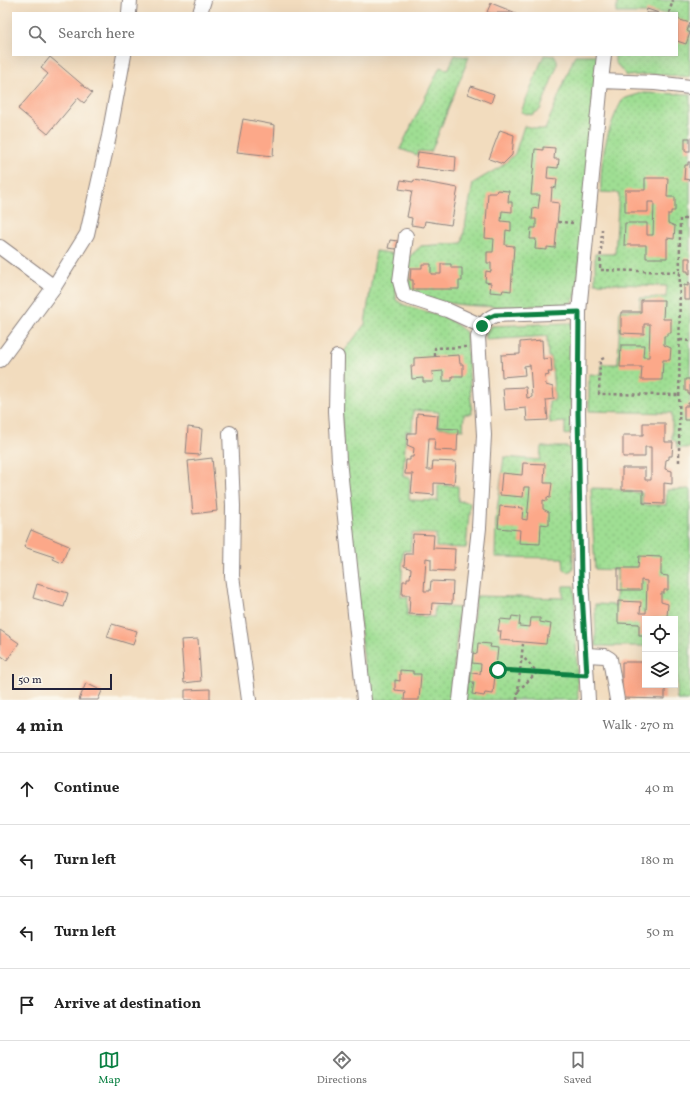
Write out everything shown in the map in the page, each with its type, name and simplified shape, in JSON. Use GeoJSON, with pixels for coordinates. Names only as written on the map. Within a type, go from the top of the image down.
{"type":"FeatureCollection","features":[{"type":"Feature","properties":{"kind":"street"},"geometry":{"type":"LineString","coordinates":[[129,12],[130,0]]}},
{"type":"Feature","properties":{"kind":"street"},"geometry":{"type":"LineString","coordinates":[[200,12],[204,0]]}},
{"type":"Feature","properties":{"kind":"street"},"geometry":{"type":"LineString","coordinates":[[0,360],[54,287],[87,234],[110,136],[124,56]]}},
{"type":"Feature","properties":{"kind":"street"},"geometry":{"type":"LineString","coordinates":[[588,700],[581,562],[578,413],[579,312],[604,56]]}},
{"type":"Feature","properties":{"kind":"street"},"geometry":{"type":"LineString","coordinates":[[601,82],[655,83],[690,87]]}},
{"type":"Feature","properties":{"kind":"street"},"geometry":{"type":"LineString","coordinates":[[406,236],[400,281],[404,296],[447,310],[482,326]]}},
{"type":"Feature","properties":{"kind":"street"},"geometry":{"type":"LineString","coordinates":[[0,248],[54,287]]}},
{"type":"Feature","properties":{"kind":"street"},"geometry":{"type":"LineString","coordinates":[[460,700],[480,528],[484,434],[478,337],[486,319],[495,315],[579,312]]}},
{"type":"Feature","properties":{"kind":"street"},"geometry":{"type":"LineString","coordinates":[[337,358],[336,411],[339,460],[364,700]]}},
{"type":"Feature","properties":{"kind":"street"},"geometry":{"type":"LineString","coordinates":[[230,433],[233,506],[232,576],[249,700]]}},
{"type":"Feature","properties":{"kind":"street"},"geometry":{"type":"LineString","coordinates":[[586,655],[606,656],[610,659],[617,700]]}},
{"type":"Feature","properties":{"kind":"path"},"geometry":{"type":"LineString","coordinates":[[669,12],[672,0]]}},
{"type":"Feature","properties":{"kind":"path"},"geometry":{"type":"LineString","coordinates":[[679,462],[680,219],[690,219]]}},
{"type":"Feature","properties":{"kind":"path"},"geometry":{"type":"LineString","coordinates":[[602,229],[600,270],[680,272]]}},
{"type":"Feature","properties":{"kind":"path"},"geometry":{"type":"LineString","coordinates":[[680,340],[690,341]]}},
{"type":"Feature","properties":{"kind":"path"},"geometry":{"type":"LineString","coordinates":[[436,356],[435,348],[479,346]]}},
{"type":"Feature","properties":{"kind":"path"},"geometry":{"type":"LineString","coordinates":[[604,358],[600,360],[599,394],[679,395]]}},
{"type":"Feature","properties":{"kind":"path"},"geometry":{"type":"LineString","coordinates":[[517,700],[523,644]]}},
{"type":"Feature","properties":{"kind":"path"},"geometry":{"type":"LineString","coordinates":[[521,656],[537,672]]}},
{"type":"Feature","properties":{"kind":"path"},"geometry":{"type":"LineString","coordinates":[[498,670],[587,675]]}},
{"type":"Feature","properties":{"kind":"path"},"geometry":{"type":"LineString","coordinates":[[518,691],[537,672]]}},
{"type":"Feature","properties":{"kind":"green space"},"geometry":{"type":"Polygon","coordinates":[[[618,0],[690,0],[690,77],[653,74],[627,76],[615,62],[615,56],[678,56],[678,12],[616,12],[618,0]]]}},
{"type":"Feature","properties":{"kind":"green space"},"geometry":{"type":"Polygon","coordinates":[[[455,56],[469,57],[431,152],[418,151],[417,155],[400,149],[440,67],[448,70],[455,56]]]}},
{"type":"Feature","properties":{"kind":"green space"},"geometry":{"type":"Polygon","coordinates":[[[544,56],[555,56],[557,66],[540,110],[531,115],[521,112],[544,56]]]}},
{"type":"Feature","properties":{"kind":"green space"},"geometry":{"type":"Polygon","coordinates":[[[575,56],[599,56],[576,296],[572,302],[566,305],[463,305],[442,302],[424,296],[409,288],[408,258],[421,246],[462,243],[473,183],[502,166],[515,154],[524,126],[545,130],[575,56]]]}},
{"type":"Feature","properties":{"kind":"green space"},"geometry":{"type":"Polygon","coordinates":[[[642,93],[690,94],[690,448],[677,448],[676,441],[672,440],[672,413],[589,411],[589,374],[601,375],[602,364],[618,364],[620,310],[640,310],[640,298],[666,297],[667,286],[595,283],[595,254],[615,254],[619,193],[601,192],[603,155],[609,132],[617,110],[623,99],[642,93]]]}},
{"type":"Feature","properties":{"kind":"green space"},"geometry":{"type":"Polygon","coordinates":[[[376,251],[396,254],[396,300],[404,305],[446,317],[466,332],[472,414],[464,414],[463,430],[438,427],[439,412],[413,410],[412,431],[406,431],[403,477],[410,477],[409,500],[438,501],[438,485],[458,486],[458,501],[470,502],[466,548],[436,547],[436,534],[412,533],[410,551],[403,551],[401,597],[408,597],[407,616],[434,617],[435,606],[459,608],[451,700],[368,700],[343,459],[340,357],[365,324],[376,251]]]}},
{"type":"Feature","properties":{"kind":"green space"},"geometry":{"type":"Polygon","coordinates":[[[569,323],[573,325],[570,434],[565,435],[565,422],[550,423],[549,401],[555,400],[551,357],[548,357],[547,336],[486,340],[486,332],[492,326],[569,323]]]}},
{"type":"Feature","properties":{"kind":"green space"},"geometry":{"type":"Polygon","coordinates":[[[541,447],[568,447],[571,450],[573,569],[569,572],[564,570],[563,558],[495,557],[496,518],[504,457],[540,460],[541,447]]]}},
{"type":"Feature","properties":{"kind":"green space"},"geometry":{"type":"Polygon","coordinates":[[[591,488],[620,489],[621,491],[642,493],[642,505],[666,505],[667,490],[690,489],[690,700],[677,700],[678,616],[642,616],[642,646],[596,646],[595,604],[616,605],[617,570],[595,569],[591,488]]]}},
{"type":"Feature","properties":{"kind":"green space"},"geometry":{"type":"Polygon","coordinates":[[[563,586],[574,586],[578,700],[464,700],[476,596],[563,598],[563,586]]]}},
{"type":"Feature","properties":{"kind":"building"},"geometry":{"type":"Polygon","coordinates":[[[491,3],[514,12],[487,12],[491,3]]]}},
{"type":"Feature","properties":{"kind":"building"},"geometry":{"type":"Polygon","coordinates":[[[647,9],[656,12],[646,12],[647,9]]]}},
{"type":"Feature","properties":{"kind":"building"},"geometry":{"type":"Polygon","coordinates":[[[678,19],[690,23],[687,31],[690,33],[686,44],[678,41],[678,19]]]}},
{"type":"Feature","properties":{"kind":"building"},"geometry":{"type":"Polygon","coordinates":[[[50,57],[92,93],[84,103],[78,98],[48,134],[18,109],[48,74],[41,68],[50,57]]]}},
{"type":"Feature","properties":{"kind":"building"},"geometry":{"type":"Polygon","coordinates":[[[471,86],[494,94],[491,103],[468,94],[471,86]]]}},
{"type":"Feature","properties":{"kind":"building"},"geometry":{"type":"Polygon","coordinates":[[[243,119],[275,125],[273,156],[237,152],[243,119]]]}},
{"type":"Feature","properties":{"kind":"building"},"geometry":{"type":"Polygon","coordinates":[[[500,130],[514,135],[512,155],[503,164],[489,159],[500,130]]]}},
{"type":"Feature","properties":{"kind":"building"},"geometry":{"type":"Polygon","coordinates":[[[685,138],[690,138],[690,151],[685,151],[685,138]]]}},
{"type":"Feature","properties":{"kind":"building"},"geometry":{"type":"Polygon","coordinates":[[[543,147],[555,148],[554,159],[559,159],[558,168],[548,167],[547,178],[557,179],[556,188],[552,187],[551,202],[559,203],[555,248],[547,247],[547,250],[535,249],[536,239],[530,239],[531,228],[536,228],[536,219],[532,219],[533,208],[538,209],[540,195],[531,195],[535,149],[543,150],[543,147]]]}},
{"type":"Feature","properties":{"kind":"building"},"geometry":{"type":"Polygon","coordinates":[[[418,152],[456,157],[455,172],[416,167],[418,152]]]}},
{"type":"Feature","properties":{"kind":"building"},"geometry":{"type":"Polygon","coordinates":[[[688,162],[690,162],[690,180],[684,179],[685,165],[688,165],[688,162]]]}},
{"type":"Feature","properties":{"kind":"building"},"geometry":{"type":"Polygon","coordinates":[[[645,178],[668,178],[667,197],[675,197],[675,211],[671,211],[671,214],[668,214],[668,223],[675,226],[674,239],[667,238],[667,258],[646,258],[646,245],[624,245],[625,223],[647,223],[647,235],[653,235],[654,202],[648,202],[648,212],[625,212],[625,190],[645,190],[645,178]]]}},
{"type":"Feature","properties":{"kind":"building"},"geometry":{"type":"Polygon","coordinates":[[[401,180],[413,182],[414,180],[458,188],[451,225],[425,221],[424,227],[411,225],[412,218],[407,217],[412,191],[399,189],[401,180]]]}},
{"type":"Feature","properties":{"kind":"building"},"geometry":{"type":"Polygon","coordinates":[[[497,190],[509,191],[508,202],[512,202],[512,212],[502,211],[501,221],[511,222],[511,231],[506,230],[505,245],[514,246],[511,291],[503,290],[502,293],[490,292],[491,283],[485,282],[486,271],[491,272],[491,263],[487,263],[487,252],[493,252],[494,239],[485,238],[488,193],[496,193],[497,190]]]}},
{"type":"Feature","properties":{"kind":"building"},"geometry":{"type":"Polygon","coordinates":[[[390,240],[398,241],[396,249],[388,248],[390,240]]]}},
{"type":"Feature","properties":{"kind":"building"},"geometry":{"type":"Polygon","coordinates":[[[685,258],[690,258],[690,274],[688,271],[685,271],[685,258]]]}},
{"type":"Feature","properties":{"kind":"building"},"geometry":{"type":"Polygon","coordinates":[[[422,264],[431,264],[431,274],[441,274],[441,264],[451,264],[451,268],[462,268],[462,281],[459,281],[459,289],[413,289],[413,280],[410,280],[411,268],[422,268],[422,264]]]}},
{"type":"Feature","properties":{"kind":"building"},"geometry":{"type":"Polygon","coordinates":[[[688,282],[690,283],[690,300],[684,300],[684,285],[688,286],[688,282]]]}},
{"type":"Feature","properties":{"kind":"building"},"geometry":{"type":"Polygon","coordinates":[[[641,300],[664,300],[663,319],[671,319],[671,333],[667,333],[667,336],[664,336],[664,345],[671,348],[670,360],[663,360],[662,380],[641,380],[642,367],[620,367],[621,345],[644,345],[643,357],[649,357],[650,324],[644,324],[644,334],[621,333],[621,312],[641,312],[641,300]]]}},
{"type":"Feature","properties":{"kind":"building"},"geometry":{"type":"Polygon","coordinates":[[[542,340],[543,359],[551,358],[552,372],[548,372],[549,375],[545,376],[546,385],[553,387],[554,399],[546,400],[548,420],[527,421],[526,408],[505,410],[503,388],[526,387],[527,398],[532,397],[530,365],[524,366],[525,375],[502,377],[501,355],[520,354],[520,342],[542,340]]]}},
{"type":"Feature","properties":{"kind":"building"},"geometry":{"type":"Polygon","coordinates":[[[459,355],[460,364],[463,364],[463,376],[452,376],[452,381],[443,381],[443,371],[432,372],[433,382],[423,382],[423,378],[412,379],[411,366],[414,366],[414,358],[459,355]]]}},
{"type":"Feature","properties":{"kind":"building"},"geometry":{"type":"Polygon","coordinates":[[[685,379],[690,379],[690,394],[688,394],[688,391],[685,391],[685,379]]]}},
{"type":"Feature","properties":{"kind":"building"},"geometry":{"type":"Polygon","coordinates":[[[688,403],[690,403],[690,420],[684,420],[684,406],[688,406],[688,403]]]}},
{"type":"Feature","properties":{"kind":"building"},"geometry":{"type":"Polygon","coordinates":[[[417,413],[438,415],[437,428],[458,429],[457,451],[434,450],[435,438],[429,438],[427,470],[432,470],[433,461],[456,462],[454,484],[434,483],[434,495],[411,493],[413,474],[405,474],[406,460],[410,460],[410,457],[413,457],[414,448],[407,445],[408,433],[416,433],[417,413]]]}},
{"type":"Feature","properties":{"kind":"building"},"geometry":{"type":"Polygon","coordinates":[[[643,423],[665,423],[665,442],[673,442],[672,456],[669,456],[669,459],[666,460],[665,469],[672,471],[672,484],[664,483],[664,504],[643,503],[643,490],[622,490],[622,468],[645,468],[645,480],[651,480],[651,447],[645,447],[645,457],[623,457],[623,435],[643,435],[643,423]]]}},
{"type":"Feature","properties":{"kind":"building"},"geometry":{"type":"Polygon","coordinates":[[[188,427],[202,429],[200,455],[186,454],[188,427]]]}},
{"type":"Feature","properties":{"kind":"building"},"geometry":{"type":"Polygon","coordinates":[[[212,458],[217,511],[193,514],[188,461],[212,458]]]}},
{"type":"Feature","properties":{"kind":"building"},"geometry":{"type":"Polygon","coordinates":[[[523,463],[545,464],[544,483],[552,483],[550,498],[547,497],[547,501],[543,500],[543,509],[549,512],[549,525],[541,524],[540,544],[519,543],[520,530],[498,528],[500,506],[523,508],[522,519],[527,520],[530,487],[524,487],[523,497],[500,495],[502,473],[522,475],[523,463]]]}},
{"type":"Feature","properties":{"kind":"building"},"geometry":{"type":"Polygon","coordinates":[[[31,530],[69,546],[62,563],[53,559],[54,557],[24,547],[31,530]]]}},
{"type":"Feature","properties":{"kind":"building"},"geometry":{"type":"Polygon","coordinates":[[[413,534],[434,535],[433,548],[455,549],[454,571],[431,570],[431,559],[426,558],[424,591],[430,591],[431,581],[453,582],[452,604],[432,603],[431,615],[409,614],[410,595],[402,595],[403,581],[407,581],[407,578],[410,578],[411,569],[404,566],[405,554],[412,554],[413,534]]]}},
{"type":"Feature","properties":{"kind":"building"},"geometry":{"type":"Polygon","coordinates":[[[639,556],[661,557],[661,575],[668,576],[668,590],[664,590],[664,593],[661,593],[661,602],[668,604],[667,616],[642,616],[642,636],[639,636],[639,624],[618,623],[618,601],[641,602],[640,613],[646,613],[647,581],[641,580],[641,590],[618,590],[618,568],[638,568],[639,556]]]}},
{"type":"Feature","properties":{"kind":"building"},"geometry":{"type":"Polygon","coordinates":[[[37,584],[68,593],[64,607],[33,598],[37,584]]]}},
{"type":"Feature","properties":{"kind":"building"},"geometry":{"type":"Polygon","coordinates":[[[512,616],[520,617],[519,626],[530,627],[531,618],[540,618],[540,622],[551,624],[546,644],[500,640],[501,631],[498,631],[500,619],[511,620],[512,616]]]}},
{"type":"Feature","properties":{"kind":"building"},"geometry":{"type":"Polygon","coordinates":[[[112,624],[137,631],[133,645],[107,637],[112,624]]]}},
{"type":"Feature","properties":{"kind":"building"},"geometry":{"type":"Polygon","coordinates":[[[0,630],[19,643],[7,660],[0,655],[0,630]]]}},
{"type":"Feature","properties":{"kind":"building"},"geometry":{"type":"Polygon","coordinates":[[[198,639],[201,681],[184,683],[181,640],[198,639]]]}},
{"type":"Feature","properties":{"kind":"building"},"geometry":{"type":"Polygon","coordinates":[[[478,643],[491,644],[490,647],[498,648],[493,694],[485,693],[484,696],[472,694],[474,682],[470,682],[471,673],[480,674],[481,664],[472,663],[473,653],[477,654],[478,643]]]}},
{"type":"Feature","properties":{"kind":"building"},"geometry":{"type":"Polygon","coordinates":[[[622,662],[642,662],[642,688],[665,688],[665,699],[622,698],[622,662]]]}},
{"type":"Feature","properties":{"kind":"building"},"geometry":{"type":"Polygon","coordinates":[[[400,670],[413,671],[413,674],[421,674],[419,700],[404,700],[405,691],[395,690],[395,680],[400,681],[400,670]]]}},
{"type":"Feature","properties":{"kind":"building"},"geometry":{"type":"Polygon","coordinates":[[[86,683],[102,691],[98,700],[79,700],[86,683]]]}},
{"type":"Feature","properties":{"kind":"building"},"geometry":{"type":"Polygon","coordinates":[[[210,689],[210,700],[185,700],[185,690],[210,689]]]}},
{"type":"Feature","properties":{"kind":"route"},"geometry":{"type":"LineString","coordinates":[[482,326],[486,319],[495,315],[579,312],[578,413],[581,577],[587,675],[498,670]]}}]}
